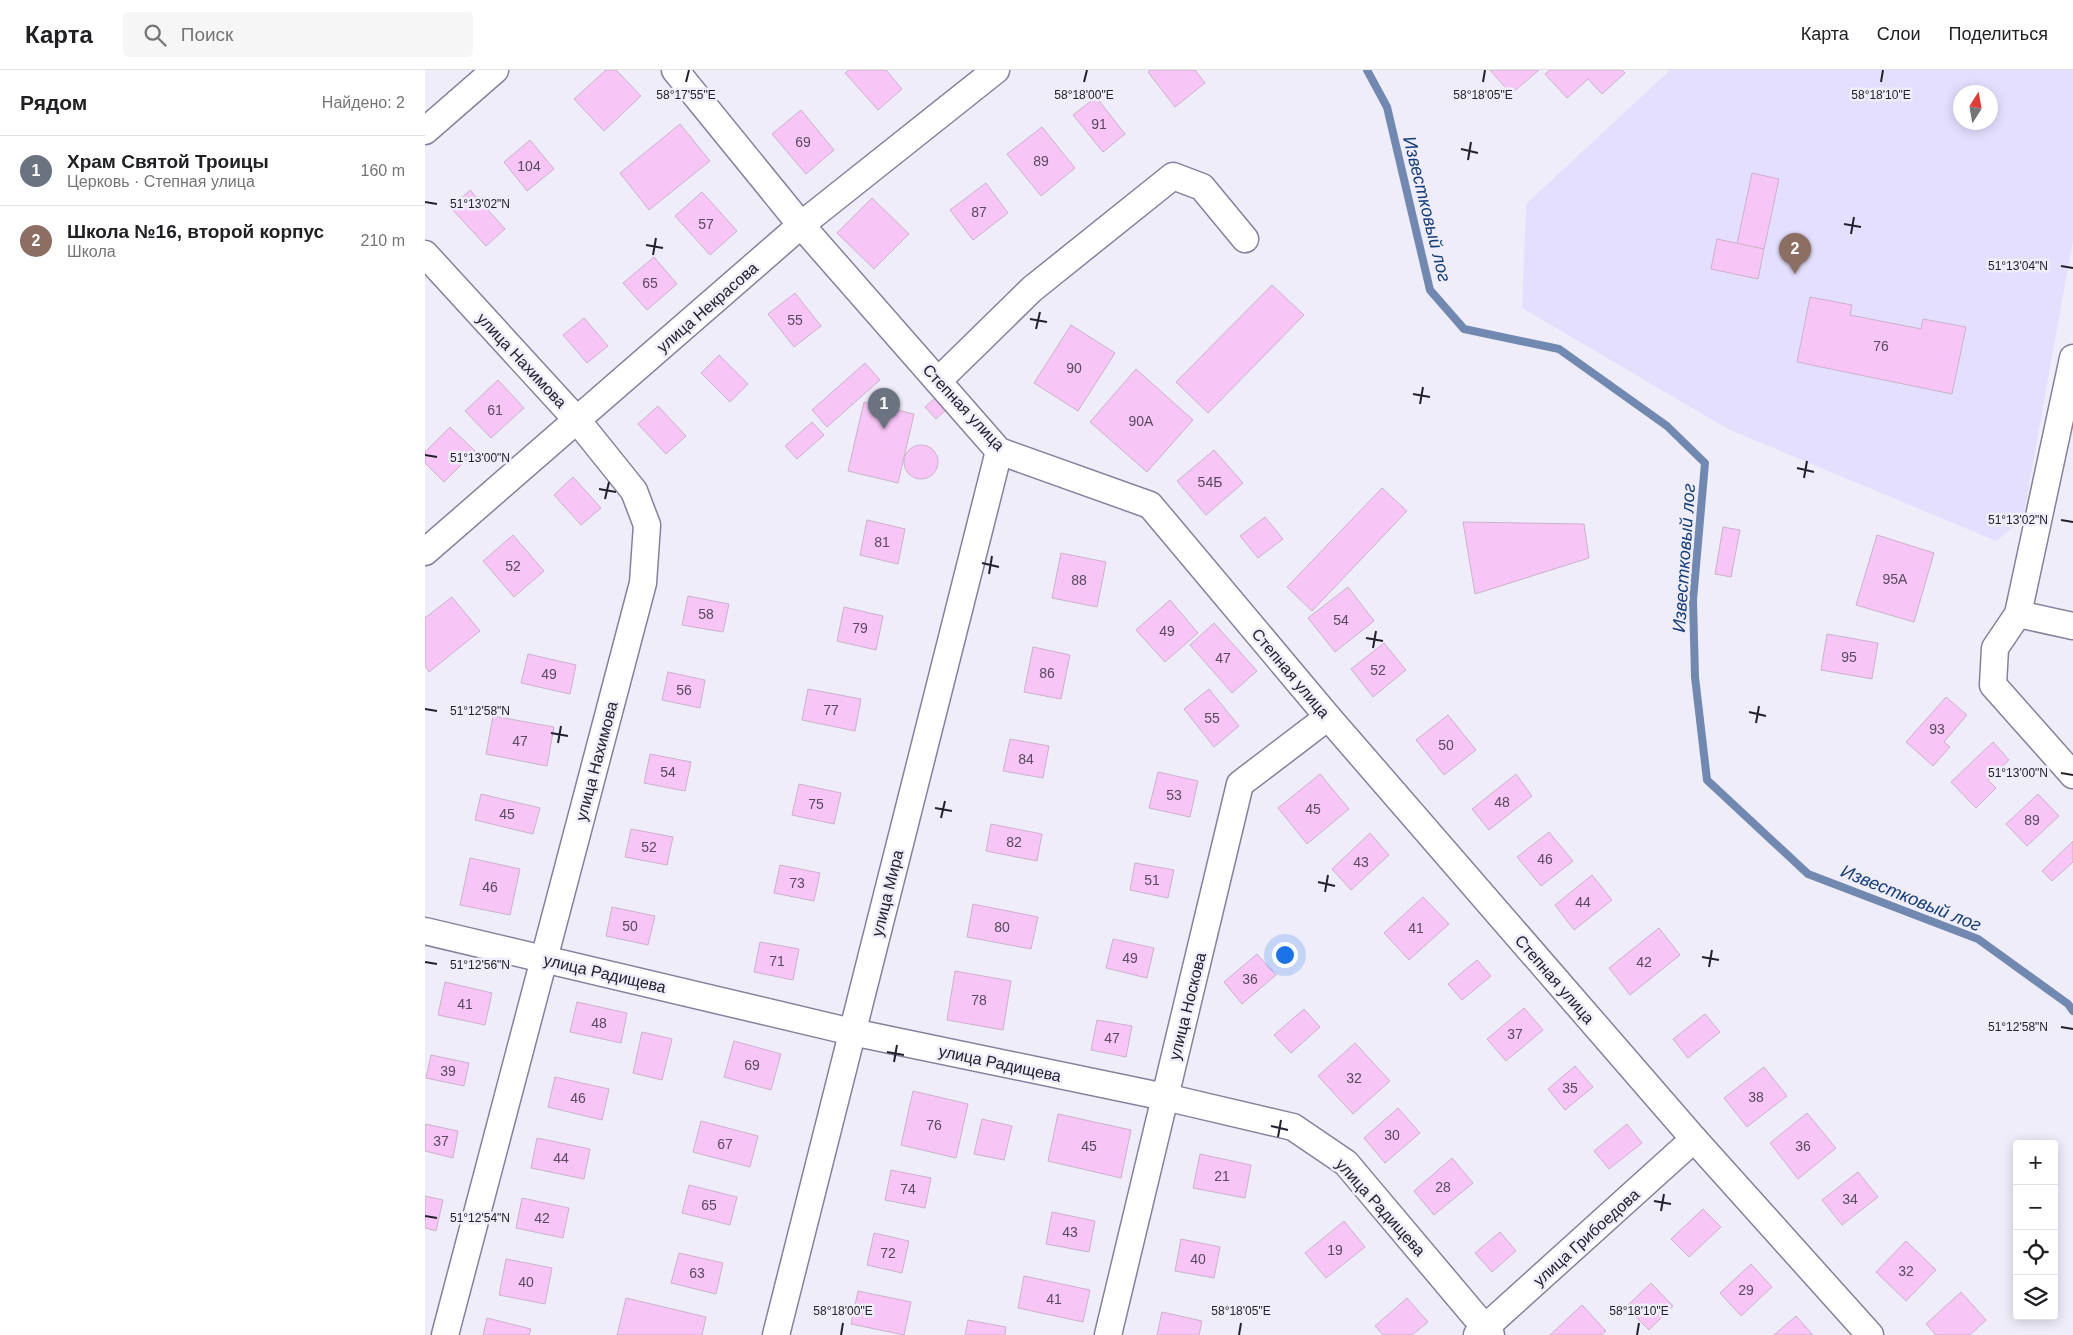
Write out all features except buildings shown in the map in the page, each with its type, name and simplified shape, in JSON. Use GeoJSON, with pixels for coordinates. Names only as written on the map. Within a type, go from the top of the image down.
{"type":"FeatureCollection","features":[{"type":"Feature","properties":{"kind":"street"},"geometry":{"type":"LineString","coordinates":[[425,131],[495,70]]}},
{"type":"Feature","properties":{"kind":"street","name":"Степная улица"},"geometry":{"type":"LineString","coordinates":[[675,70],[801,226],[999,451],[1150,505],[1328,717],[1694,1139],[1870,1335]]}},
{"type":"Feature","properties":{"kind":"street","name":"улица Некрасова"},"geometry":{"type":"LineString","coordinates":[[425,552],[801,226],[997,70]]}},
{"type":"Feature","properties":{"kind":"street"},"geometry":{"type":"LineString","coordinates":[[938,381],[1032,289],[1173,176],[1202,187],[1245,239]]}},
{"type":"Feature","properties":{"kind":"street","name":"улица Нахимова"},"geometry":{"type":"LineString","coordinates":[[425,254],[577,420],[633,491],[647,525],[643,583],[445,1335]]}},
{"type":"Feature","properties":{"kind":"street"},"geometry":{"type":"LineString","coordinates":[[2073,358],[2018,614],[1995,648],[1993,685],[2073,775]]}},
{"type":"Feature","properties":{"kind":"street","name":"улица Мира"},"geometry":{"type":"LineString","coordinates":[[776,1335],[999,451]]}},
{"type":"Feature","properties":{"kind":"street"},"geometry":{"type":"LineString","coordinates":[[2018,614],[2073,626]]}},
{"type":"Feature","properties":{"kind":"street","name":"улица Носкова"},"geometry":{"type":"LineString","coordinates":[[1108,1335],[1241,784],[1328,717]]}},
{"type":"Feature","properties":{"kind":"street","name":"улица Радищева"},"geometry":{"type":"LineString","coordinates":[[425,931],[852,1032],[1165,1097],[1293,1126],[1346,1163],[1485,1332]]}},
{"type":"Feature","properties":{"kind":"street","name":"улица Грибоедова"},"geometry":{"type":"LineString","coordinates":[[1485,1332],[1694,1139]]}},
{"type":"Feature","properties":{"kind":"shaded area"},"geometry":{"type":"Polygon","coordinates":[[[1670,70],[2073,70],[2073,240],[2023,519],[1996,541],[1728,429],[1522,308],[1526,204],[1670,70]]]}},
{"type":"Feature","properties":{"kind":"waterway","name":"Известковый лог"},"geometry":{"type":"LineString","coordinates":[[1367,70],[1387,107],[1430,290],[1464,329],[1559,349],[1667,426],[1705,463],[1693,600],[1695,677],[1707,780],[1808,874],[1978,939],[2068,1004],[2073,1011]]}},
{"type":"Feature","properties":{"kind":"place","name":"Школа №16, второй корпус"},"geometry":{"type":"Point","coordinates":[1795,274]}},
{"type":"Feature","properties":{"kind":"place","name":"Храм Святой Троицы"},"geometry":{"type":"Point","coordinates":[884,429]}}]}
